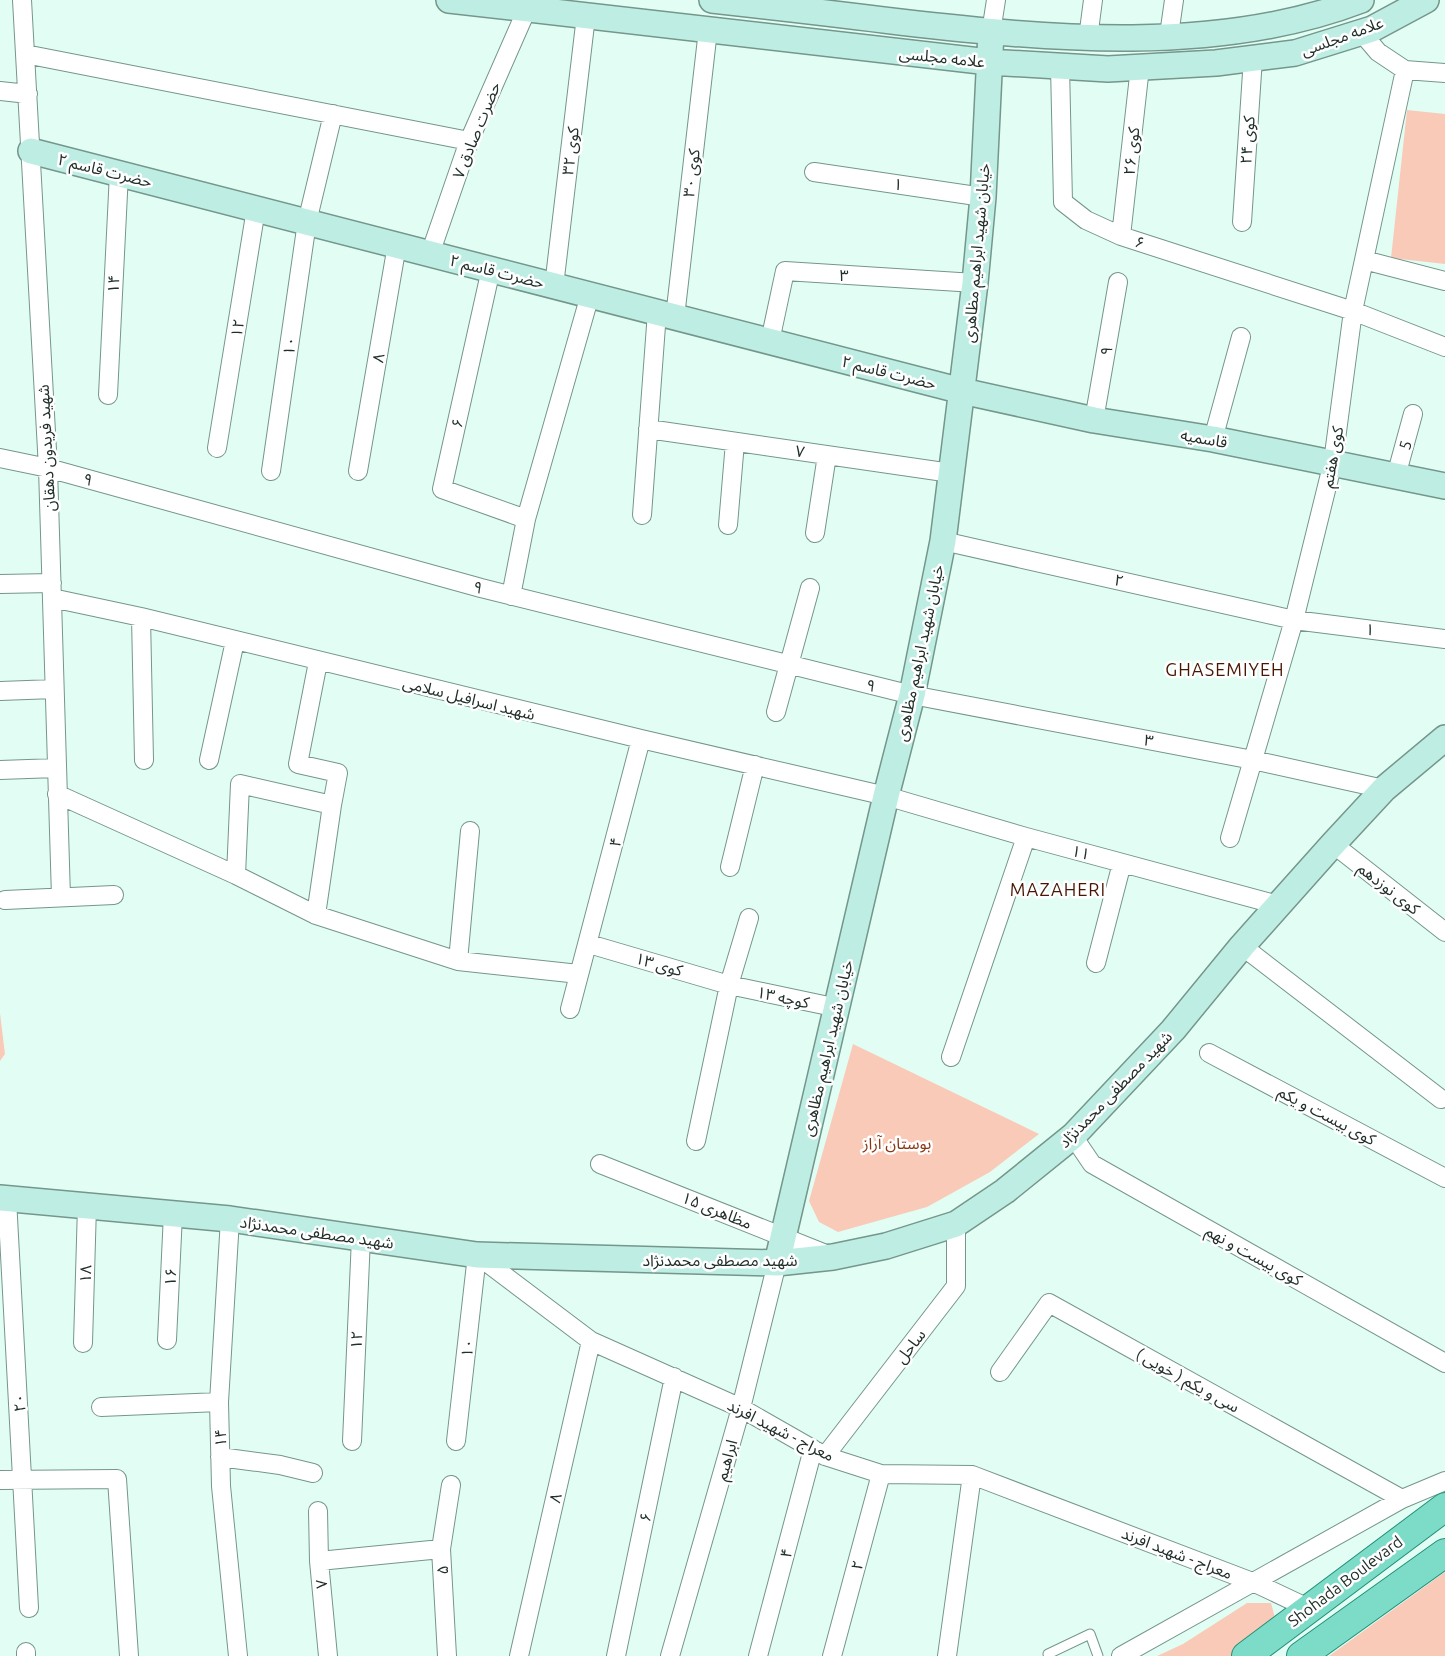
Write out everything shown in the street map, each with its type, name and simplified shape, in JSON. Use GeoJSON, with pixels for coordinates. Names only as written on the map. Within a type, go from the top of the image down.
{"type":"FeatureCollection","features":[{"type":"Feature","properties":{"kind":"main road","name":"علامه مجلسی"},"geometry":{"type":"LineString","coordinates":[[449,0],[989,62],[1108,69],[1216,63],[1295,53],[1372,29],[1426,0]]}},
{"type":"Feature","properties":{"kind":"main road","name":"علامه مجلسی"},"geometry":{"type":"LineString","coordinates":[[721,0],[854,8],[991,32],[1088,38],[1214,33],[1288,23],[1355,2]]}},
{"type":"Feature","properties":{"kind":"main road"},"geometry":{"type":"LineString","coordinates":[[1355,2],[1360,32]]}},
{"type":"Feature","properties":{"kind":"main road","name":"خیابان شهید ابراهیم مظاهری"},"geometry":{"type":"LineString","coordinates":[[776,1263],[838,1008],[886,796],[912,695],[943,541],[975,284],[983,196],[991,32]]}},
{"type":"Feature","properties":{"kind":"main road","name":"۲ حضرت قاسم"},"geometry":{"type":"LineString","coordinates":[[31,151],[962,391]]}},
{"type":"Feature","properties":{"kind":"main road","name":"قاسمیه"},"geometry":{"type":"LineString","coordinates":[[962,391],[1094,420],[1213,438],[1445,486]]}},
{"type":"Feature","properties":{"kind":"main road","name":"شهید مصطفی محمدنژاد"},"geometry":{"type":"LineString","coordinates":[[4,1199],[230,1219],[477,1255],[776,1263],[833,1257],[886,1246],[956,1224],[1005,1191],[1073,1136],[1173,1030],[1242,946],[1384,789],[1445,738]]}},
{"type":"Feature","properties":{"kind":"main road","name":"Shohada Boulevard"},"geometry":{"type":"LineString","coordinates":[[1246,1656],[1445,1507]]}},
{"type":"Feature","properties":{"kind":"main road","name":"Shohada Boulevard"},"geometry":{"type":"LineString","coordinates":[[1301,1656],[1445,1553]]}},
{"type":"Feature","properties":{"kind":"street","name":"شهید فریدون دهقان"},"geometry":{"type":"LineString","coordinates":[[22,0],[48,468],[61,897]]}},
{"type":"Feature","properties":{"kind":"street"},"geometry":{"type":"LineString","coordinates":[[991,32],[996,0]]}},
{"type":"Feature","properties":{"kind":"street"},"geometry":{"type":"LineString","coordinates":[[1088,38],[1093,0]]}},
{"type":"Feature","properties":{"kind":"street"},"geometry":{"type":"LineString","coordinates":[[1169,35],[1174,0]]}},
{"type":"Feature","properties":{"kind":"street","name":"۷ حضرت صادق"},"geometry":{"type":"LineString","coordinates":[[430,254],[469,141],[527,9]]}},
{"type":"Feature","properties":{"kind":"street","name":"کوی ۳۲"},"geometry":{"type":"LineString","coordinates":[[554,286],[586,16]]}},
{"type":"Feature","properties":{"kind":"street","name":"کوی ۳۰"},"geometry":{"type":"LineString","coordinates":[[642,515],[648,429],[708,30]]}},
{"type":"Feature","properties":{"kind":"street"},"geometry":{"type":"LineString","coordinates":[[1360,32],[1378,52],[1405,70],[1445,73]]}},
{"type":"Feature","properties":{"kind":"street"},"geometry":{"type":"LineString","coordinates":[[25,54],[469,141]]}},
{"type":"Feature","properties":{"kind":"street","name":"کوی ۲۴"},"geometry":{"type":"LineString","coordinates":[[1242,222],[1253,58]]}},
{"type":"Feature","properties":{"kind":"street","name":"۶"},"geometry":{"type":"LineString","coordinates":[[1060,66],[1063,202],[1086,220],[1121,236],[1353,311],[1445,347]]}},
{"type":"Feature","properties":{"kind":"street","name":"کوی ۲۶"},"geometry":{"type":"LineString","coordinates":[[1121,236],[1140,67]]}},
{"type":"Feature","properties":{"kind":"street","name":"کوی هفتم"},"geometry":{"type":"LineString","coordinates":[[1230,838],[1294,620],[1333,462],[1353,311],[1405,70]]}},
{"type":"Feature","properties":{"kind":"street"},"geometry":{"type":"LineString","coordinates":[[0,90],[28,94]]}},
{"type":"Feature","properties":{"kind":"street","name":"۱۰"},"geometry":{"type":"LineString","coordinates":[[271,470],[307,222],[333,114]]}},
{"type":"Feature","properties":{"kind":"street","name":"۱"},"geometry":{"type":"LineString","coordinates":[[814,172],[983,196]]}},
{"type":"Feature","properties":{"kind":"street","name":"۱۴"},"geometry":{"type":"LineString","coordinates":[[108,395],[118,173]]}},
{"type":"Feature","properties":{"kind":"street","name":"۱۲"},"geometry":{"type":"LineString","coordinates":[[218,448],[256,209]]}},
{"type":"Feature","properties":{"kind":"street","name":"۸"},"geometry":{"type":"LineString","coordinates":[[358,470],[398,245]]}},
{"type":"Feature","properties":{"kind":"street"},"geometry":{"type":"LineString","coordinates":[[1364,260],[1445,281]]}},
{"type":"Feature","properties":{"kind":"street","name":"۶"},"geometry":{"type":"LineString","coordinates":[[491,269],[442,488],[526,519]]}},
{"type":"Feature","properties":{"kind":"street","name":"۳"},"geometry":{"type":"LineString","coordinates":[[770,341],[785,271],[975,284]]}},
{"type":"Feature","properties":{"kind":"street","name":"۹"},"geometry":{"type":"LineString","coordinates":[[1094,420],[1118,282]]}},
{"type":"Feature","properties":{"kind":"street"},"geometry":{"type":"LineString","coordinates":[[511,596],[526,519],[590,295]]}},
{"type":"Feature","properties":{"kind":"street"},"geometry":{"type":"LineString","coordinates":[[1213,438],[1241,338]]}},
{"type":"Feature","properties":{"kind":"street","name":"5"},"geometry":{"type":"LineString","coordinates":[[1396,476],[1413,414]]}},
{"type":"Feature","properties":{"kind":"street","name":"۷"},"geometry":{"type":"LineString","coordinates":[[648,429],[951,473]]}},
{"type":"Feature","properties":{"kind":"street"},"geometry":{"type":"LineString","coordinates":[[728,526],[735,442]]}},
{"type":"Feature","properties":{"kind":"street"},"geometry":{"type":"LineString","coordinates":[[815,533],[826,455]]}},
{"type":"Feature","properties":{"kind":"street","name":"۹"},"geometry":{"type":"LineString","coordinates":[[0,458],[48,468],[511,596],[912,695]]}},
{"type":"Feature","properties":{"kind":"street","name":"۲"},"geometry":{"type":"LineString","coordinates":[[943,541],[1294,620]]}},
{"type":"Feature","properties":{"kind":"street","name":"شهید اسرافیل سلامی"},"geometry":{"type":"LineString","coordinates":[[0,584],[52,590],[141,617],[318,662],[886,796]]}},
{"type":"Feature","properties":{"kind":"street"},"geometry":{"type":"LineString","coordinates":[[776,712],[810,588]]}},
{"type":"Feature","properties":{"kind":"street"},"geometry":{"type":"LineString","coordinates":[[141,617],[144,760]]}},
{"type":"Feature","properties":{"kind":"street","name":"۱"},"geometry":{"type":"LineString","coordinates":[[1294,620],[1445,639]]}},
{"type":"Feature","properties":{"kind":"street"},"geometry":{"type":"LineString","coordinates":[[209,760],[235,641]]}},
{"type":"Feature","properties":{"kind":"street"},"geometry":{"type":"LineString","coordinates":[[316,915],[338,774],[298,764],[318,662]]}},
{"type":"Feature","properties":{"kind":"street"},"geometry":{"type":"LineString","coordinates":[[0,691],[54,689]]}},
{"type":"Feature","properties":{"kind":"street","name":"۳"},"geometry":{"type":"LineString","coordinates":[[912,695],[1253,760],[1384,789]]}},
{"type":"Feature","properties":{"kind":"street","name":"۴"},"geometry":{"type":"LineString","coordinates":[[570,1009],[589,944],[641,739]]}},
{"type":"Feature","properties":{"kind":"street"},"geometry":{"type":"LineString","coordinates":[[730,867],[755,765]]}},
{"type":"Feature","properties":{"kind":"street"},"geometry":{"type":"LineString","coordinates":[[0,770],[56,768]]}},
{"type":"Feature","properties":{"kind":"street"},"geometry":{"type":"LineString","coordinates":[[236,875],[240,784],[332,805]]}},
{"type":"Feature","properties":{"kind":"street"},"geometry":{"type":"LineString","coordinates":[[57,794],[236,875],[316,915],[458,961],[580,974]]}},
{"type":"Feature","properties":{"kind":"street","name":"۱۱"},"geometry":{"type":"LineString","coordinates":[[886,796],[1026,837],[1278,905]]}},
{"type":"Feature","properties":{"kind":"street"},"geometry":{"type":"LineString","coordinates":[[458,961],[470,831]]}},
{"type":"Feature","properties":{"kind":"street"},"geometry":{"type":"LineString","coordinates":[[951,1057],[1026,837]]}},
{"type":"Feature","properties":{"kind":"street","name":"کوی نوزدهم"},"geometry":{"type":"LineString","coordinates":[[1333,844],[1445,932]]}},
{"type":"Feature","properties":{"kind":"street"},"geometry":{"type":"LineString","coordinates":[[1096,963],[1122,863]]}},
{"type":"Feature","properties":{"kind":"street"},"geometry":{"type":"LineString","coordinates":[[5,900],[114,895]]}},
{"type":"Feature","properties":{"kind":"street"},"geometry":{"type":"LineString","coordinates":[[696,1140],[729,985],[749,918]]}},
{"type":"Feature","properties":{"kind":"street","name":"کوی ۱۳"},"geometry":{"type":"LineString","coordinates":[[589,944],[729,985]]}},
{"type":"Feature","properties":{"kind":"street"},"geometry":{"type":"LineString","coordinates":[[1242,946],[1441,1099]]}},
{"type":"Feature","properties":{"kind":"street","name":"کوچه ۱۳"},"geometry":{"type":"LineString","coordinates":[[729,985],[838,1008]]}},
{"type":"Feature","properties":{"kind":"street","name":"کوی بیست و یکم"},"geometry":{"type":"LineString","coordinates":[[1209,1053],[1445,1178]]}},
{"type":"Feature","properties":{"kind":"street","name":"کوی بیست و نهم"},"geometry":{"type":"LineString","coordinates":[[1073,1136],[1092,1164],[1445,1362]]}},
{"type":"Feature","properties":{"kind":"street","name":"۱۵ مظاهری"},"geometry":{"type":"LineString","coordinates":[[600,1164],[833,1257]]}},
{"type":"Feature","properties":{"kind":"street","name":"۲۰"},"geometry":{"type":"LineString","coordinates":[[4,1199],[23,1480],[29,1608]]}},
{"type":"Feature","properties":{"kind":"street","name":"۱۸"},"geometry":{"type":"LineString","coordinates":[[83,1343],[87,1206]]}},
{"type":"Feature","properties":{"kind":"street","name":"۱۶"},"geometry":{"type":"LineString","coordinates":[[167,1340],[173,1214]]}},
{"type":"Feature","properties":{"kind":"street","name":"۱۴"},"geometry":{"type":"LineString","coordinates":[[230,1219],[219,1402],[220,1458],[221,1486],[238,1656]]}},
{"type":"Feature","properties":{"kind":"street","name":"ساحل"},"geometry":{"type":"LineString","coordinates":[[819,1453],[956,1286],[956,1224]]}},
{"type":"Feature","properties":{"kind":"street","name":"۱۲"},"geometry":{"type":"LineString","coordinates":[[352,1441],[361,1238]]}},
{"type":"Feature","properties":{"kind":"street","name":"۱۰"},"geometry":{"type":"LineString","coordinates":[[456,1441],[477,1255]]}},
{"type":"Feature","properties":{"kind":"street","name":"معراج - شهید افرند"},"geometry":{"type":"LineString","coordinates":[[477,1255],[590,1341],[741,1408],[819,1453],[881,1474],[972,1475],[1255,1583],[1308,1608]]}},
{"type":"Feature","properties":{"kind":"street","name":"ابراهیم"},"geometry":{"type":"LineString","coordinates":[[670,1656],[741,1408],[776,1263]]}},
{"type":"Feature","properties":{"kind":"street","name":"سی و یکم ( خویی )"},"geometry":{"type":"LineString","coordinates":[[1000,1372],[1049,1303],[1402,1498]]}},
{"type":"Feature","properties":{"kind":"street","name":"۸"},"geometry":{"type":"LineString","coordinates":[[519,1656],[590,1341]]}},
{"type":"Feature","properties":{"kind":"street","name":"۶"},"geometry":{"type":"LineString","coordinates":[[616,1656],[674,1377]]}},
{"type":"Feature","properties":{"kind":"street"},"geometry":{"type":"LineString","coordinates":[[101,1407],[219,1402]]}},
{"type":"Feature","properties":{"kind":"street","name":"۴"},"geometry":{"type":"LineString","coordinates":[[758,1656],[819,1453]]}},
{"type":"Feature","properties":{"kind":"street"},"geometry":{"type":"LineString","coordinates":[[220,1458],[280,1465],[313,1473]]}},
{"type":"Feature","properties":{"kind":"street","name":"۲"},"geometry":{"type":"LineString","coordinates":[[832,1656],[881,1474]]}},
{"type":"Feature","properties":{"kind":"street"},"geometry":{"type":"LineString","coordinates":[[947,1656],[972,1475]]}},
{"type":"Feature","properties":{"kind":"street"},"geometry":{"type":"LineString","coordinates":[[0,1480],[117,1479],[129,1656]]}},
{"type":"Feature","properties":{"kind":"street"},"geometry":{"type":"LineString","coordinates":[[1121,1656],[1255,1583],[1402,1498],[1445,1480]]}},
{"type":"Feature","properties":{"kind":"street","name":"۵"},"geometry":{"type":"LineString","coordinates":[[447,1656],[441,1549],[451,1485]]}},
{"type":"Feature","properties":{"kind":"street","name":"۷"},"geometry":{"type":"LineString","coordinates":[[318,1512],[319,1560],[328,1656]]}},
{"type":"Feature","properties":{"kind":"street"},"geometry":{"type":"LineString","coordinates":[[319,1560],[441,1549]]}},
{"type":"Feature","properties":{"kind":"lane"},"geometry":{"type":"LineString","coordinates":[[1049,1656],[1048,1654],[1090,1634],[1098,1656]]}},
{"type":"Feature","properties":{"kind":"green space"},"geometry":{"type":"Polygon","coordinates":[[[1407,110],[1445,114],[1445,264],[1391,258],[1407,110]]]}},
{"type":"Feature","properties":{"kind":"green space"},"geometry":{"type":"Polygon","coordinates":[[[0,1013],[5,1054],[0,1061],[0,1013]]]}},
{"type":"Feature","properties":{"kind":"green space","name":"بوستان آراز"},"geometry":{"type":"Polygon","coordinates":[[[853,1044],[1039,1134],[990,1172],[927,1207],[838,1232],[819,1222],[809,1201],[853,1044]]]}},
{"type":"Feature","properties":{"kind":"green space"},"geometry":{"type":"Polygon","coordinates":[[[1445,1572],[1445,1656],[1329,1656],[1445,1572]]]}},
{"type":"Feature","properties":{"kind":"green space"},"geometry":{"type":"Polygon","coordinates":[[[1247,1603],[1271,1603],[1277,1625],[1232,1656],[1157,1656],[1183,1644],[1247,1603]]]}},
{"type":"Feature","properties":{"kind":"district","name":"GHASEMIYEH"},"geometry":{"type":"Point","coordinates":[1225,670]}},
{"type":"Feature","properties":{"kind":"district","name":"MAZAHERI"},"geometry":{"type":"Point","coordinates":[1058,890]}}]}
